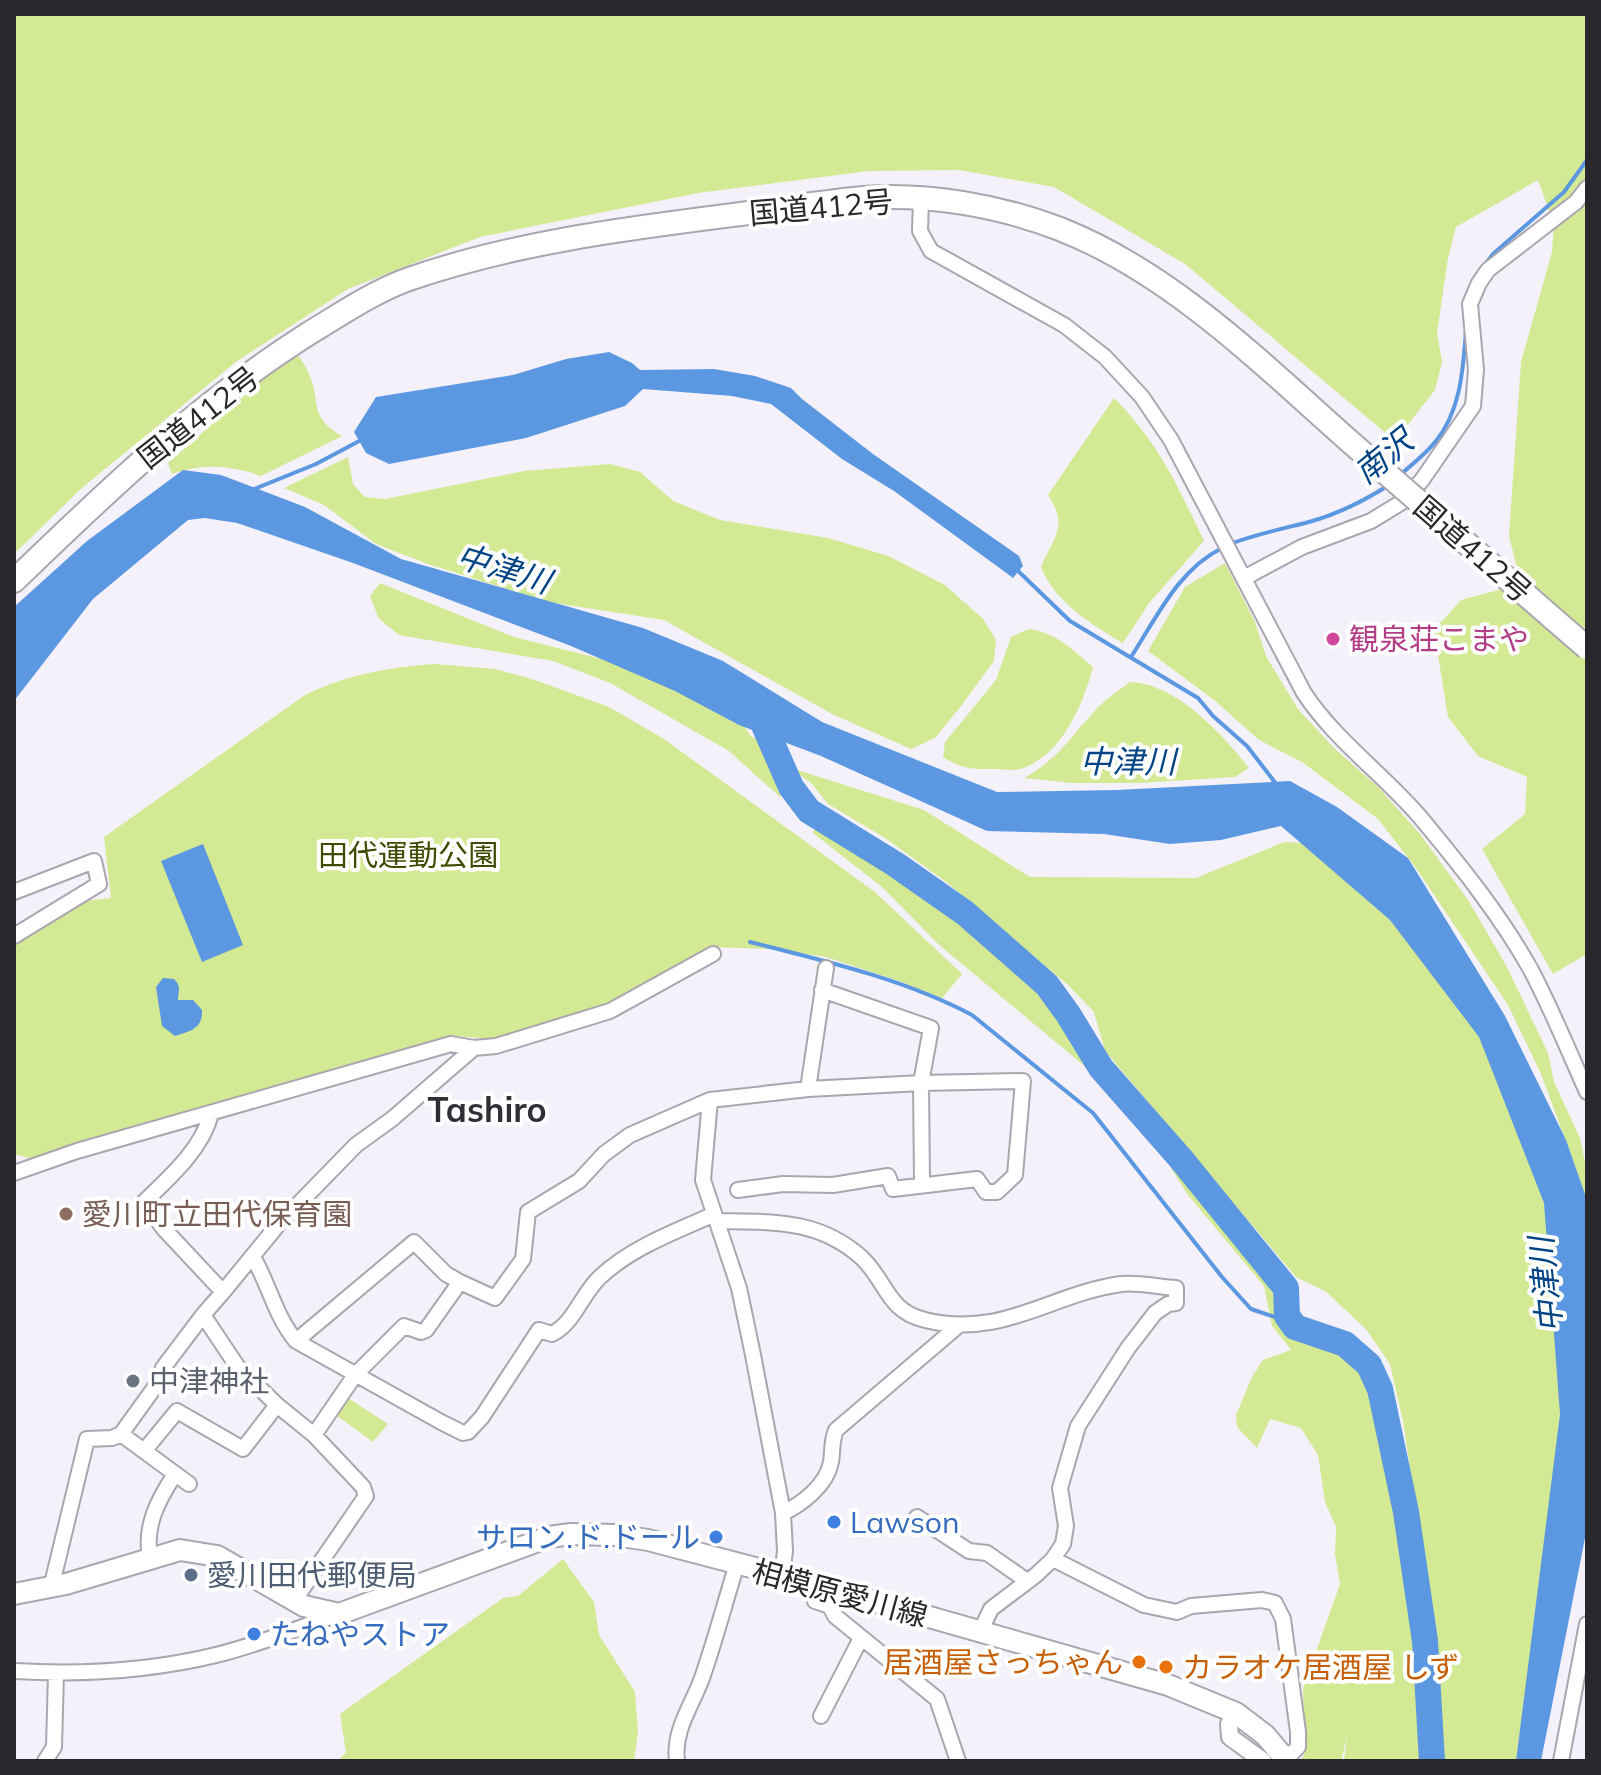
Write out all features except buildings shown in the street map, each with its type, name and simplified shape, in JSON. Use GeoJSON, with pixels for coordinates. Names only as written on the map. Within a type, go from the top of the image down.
{"type":"FeatureCollection","features":[{"type":"Feature","properties":{"kind":"highway","name":"国道412号"},"geometry":{"type":"LineString","coordinates":[[14,581],[112,486],[215,398],[357,304],[406,280],[543,243],[867,198],[921,199],[1016,214],[1063,231],[1121,259],[1183,300],[1587,648]]}},
{"type":"Feature","properties":{"kind":"main road","name":"相模原愛川線"},"geometry":{"type":"LineString","coordinates":[[339,1614],[549,1537],[615,1535],[648,1540],[1168,1685],[1236,1713],[1265,1735],[1287,1760]]}},
{"type":"Feature","properties":{"kind":"main road"},"geometry":{"type":"LineString","coordinates":[[14,1594],[51,1588],[180,1550],[208,1554],[294,1601],[315,1610],[339,1614]]}},
{"type":"Feature","properties":{"kind":"street"},"geometry":{"type":"LineString","coordinates":[[1240,572],[1371,521],[1402,502],[1447,446],[1473,406],[1476,370],[1469,315],[1479,283],[1488,270],[1576,202],[1587,188]]}},
{"type":"Feature","properties":{"kind":"street"},"geometry":{"type":"LineString","coordinates":[[921,199],[920,231],[931,251],[1052,316],[1094,347],[1135,387],[1165,427],[1309,700],[1428,827],[1519,949],[1587,1092]]}},
{"type":"Feature","properties":{"kind":"street"},"geometry":{"type":"LineString","coordinates":[[14,892],[94,861],[99,884],[14,936]]}},
{"type":"Feature","properties":{"kind":"street"},"geometry":{"type":"LineString","coordinates":[[14,1173],[77,1151],[451,1044],[474,1048],[496,1046],[610,1011],[713,954]]}},
{"type":"Feature","properties":{"kind":"street"},"geometry":{"type":"LineString","coordinates":[[808,1089],[826,968]]}},
{"type":"Feature","properties":{"kind":"street"},"geometry":{"type":"LineString","coordinates":[[822,990],[931,1028],[921,1083],[922,1183]]}},
{"type":"Feature","properties":{"kind":"street"},"geometry":{"type":"LineString","coordinates":[[51,1588],[87,1439],[112,1438],[121,1434],[160,1380],[163,1368],[277,1226],[356,1145],[392,1119],[474,1048]]}},
{"type":"Feature","properties":{"kind":"street"},"geometry":{"type":"LineString","coordinates":[[296,1341],[414,1242],[446,1274],[495,1298],[523,1259],[528,1212],[579,1181],[604,1154],[630,1135],[710,1100],[808,1089],[1023,1081],[1015,1175],[997,1192],[986,1192],[977,1179],[922,1183],[893,1189],[888,1176],[833,1185],[783,1184],[738,1190]]}},
{"type":"Feature","properties":{"kind":"street"},"geometry":{"type":"LineString","coordinates":[[710,1100],[703,1170],[739,1288],[783,1513],[785,1551],[782,1575]]}},
{"type":"Feature","properties":{"kind":"street"},"geometry":{"type":"LineString","coordinates":[[211,1114],[207,1128],[196,1145],[176,1171],[144,1202],[164,1229],[223,1292]]}},
{"type":"Feature","properties":{"kind":"street"},"geometry":{"type":"LineString","coordinates":[[253,1257],[284,1327],[296,1341],[463,1433],[468,1432],[482,1417],[539,1330],[552,1334],[564,1328],[599,1278],[652,1241],[708,1217],[795,1223],[811,1228],[862,1258],[901,1310],[925,1320],[958,1326],[992,1324],[1121,1284],[1176,1288],[1176,1303],[1168,1304],[1155,1313],[1128,1348],[1078,1426],[1060,1488],[1065,1540],[1053,1559],[991,1609],[980,1632]]}},
{"type":"Feature","properties":{"kind":"street"},"geometry":{"type":"LineString","coordinates":[[314,1435],[355,1375],[404,1326],[421,1332],[426,1330],[460,1282]]}},
{"type":"Feature","properties":{"kind":"street"},"geometry":{"type":"LineString","coordinates":[[203,1315],[237,1366],[314,1435],[363,1487],[366,1496],[294,1601]]}},
{"type":"Feature","properties":{"kind":"street"},"geometry":{"type":"LineString","coordinates":[[783,1513],[802,1504],[827,1475],[831,1462],[831,1441],[836,1430],[958,1326]]}},
{"type":"Feature","properties":{"kind":"street"},"geometry":{"type":"LineString","coordinates":[[144,1451],[177,1411],[243,1449],[277,1405]]}},
{"type":"Feature","properties":{"kind":"street"},"geometry":{"type":"LineString","coordinates":[[121,1434],[189,1484]]}},
{"type":"Feature","properties":{"kind":"street"},"geometry":{"type":"LineString","coordinates":[[150,1558],[148,1548],[152,1513],[175,1474]]}},
{"type":"Feature","properties":{"kind":"street"},"geometry":{"type":"LineString","coordinates":[[917,1517],[969,1551],[987,1553],[1027,1581]]}},
{"type":"Feature","properties":{"kind":"street"},"geometry":{"type":"LineString","coordinates":[[1053,1559],[1144,1605],[1177,1612],[1191,1606],[1262,1600],[1275,1603],[1283,1619],[1298,1732],[1298,1747],[1287,1760]]}},
{"type":"Feature","properties":{"kind":"street"},"geometry":{"type":"LineString","coordinates":[[677,1761],[678,1731],[701,1680],[737,1564]]}},
{"type":"Feature","properties":{"kind":"street"},"geometry":{"type":"LineString","coordinates":[[815,1585],[815,1601],[830,1606],[835,1616],[937,1699],[958,1761]]}},
{"type":"Feature","properties":{"kind":"street"},"geometry":{"type":"LineString","coordinates":[[14,1671],[56,1674],[132,1670],[193,1660],[244,1647],[339,1614]]}},
{"type":"Feature","properties":{"kind":"street"},"geometry":{"type":"LineString","coordinates":[[1561,1761],[1587,1624]]}},
{"type":"Feature","properties":{"kind":"street"},"geometry":{"type":"LineString","coordinates":[[821,1716],[828,1692],[861,1638]]}},
{"type":"Feature","properties":{"kind":"street"},"geometry":{"type":"LineString","coordinates":[[45,1761],[54,1747],[56,1674]]}},
{"type":"Feature","properties":{"kind":"street"},"geometry":{"type":"LineString","coordinates":[[1236,1713],[1229,1724],[1230,1737],[1263,1761]]}},
{"type":"Feature","properties":{"kind":"green space"},"geometry":{"type":"Polygon","coordinates":[[[14,14],[1587,14],[1587,954],[1553,974],[1482,849],[1525,814],[1527,777],[1478,756],[1448,717],[1434,630],[1461,600],[1521,584],[1509,536],[1521,362],[1552,252],[1554,225],[1538,180],[1456,227],[1448,258],[1437,333],[1442,362],[1435,390],[1395,441],[1185,264],[1054,187],[959,170],[869,171],[698,193],[480,237],[348,289],[237,361],[83,487],[14,554],[14,14]]]}},
{"type":"Feature","properties":{"kind":"green space"},"geometry":{"type":"Polygon","coordinates":[[[295,351],[313,384],[320,415],[342,436],[261,476],[216,467],[172,474],[168,463],[295,351]]]}},
{"type":"Feature","properties":{"kind":"green space"},"geometry":{"type":"Polygon","coordinates":[[[1114,398],[1155,448],[1204,541],[1149,603],[1123,643],[1064,601],[1041,567],[1058,523],[1058,515],[1048,495],[1114,398]]]}},
{"type":"Feature","properties":{"kind":"green space"},"geometry":{"type":"Polygon","coordinates":[[[348,457],[353,484],[365,497],[385,499],[524,471],[610,464],[640,472],[673,501],[720,520],[828,538],[888,556],[945,585],[983,619],[996,640],[994,661],[935,738],[911,749],[832,714],[664,620],[548,602],[428,564],[376,544],[324,505],[284,488],[348,457]]]}},
{"type":"Feature","properties":{"kind":"green space"},"geometry":{"type":"Polygon","coordinates":[[[1225,563],[1255,622],[1266,656],[1298,709],[1334,748],[1379,788],[1420,834],[1468,900],[1507,967],[1548,1053],[1554,1082],[1580,1138],[1587,1171],[1587,1221],[1571,1155],[1541,1074],[1508,1005],[1416,868],[1378,819],[1302,762],[1259,740],[1214,700],[1148,651],[1185,587],[1225,563]]]}},
{"type":"Feature","properties":{"kind":"green space"},"geometry":{"type":"Polygon","coordinates":[[[380,583],[514,637],[641,669],[734,712],[750,735],[767,747],[781,798],[729,751],[610,683],[553,661],[399,635],[379,619],[370,596],[380,583]]]}},
{"type":"Feature","properties":{"kind":"green space"},"geometry":{"type":"Polygon","coordinates":[[[1029,629],[1056,638],[1093,667],[1068,728],[1047,753],[1020,769],[968,768],[943,757],[945,742],[996,680],[1011,637],[1029,629]]]}},
{"type":"Feature","properties":{"kind":"green space","name":"田代運動公園"},"geometry":{"type":"Polygon","coordinates":[[[434,664],[495,669],[535,680],[609,707],[664,739],[875,892],[962,974],[942,998],[826,957],[773,949],[710,947],[607,1005],[500,1040],[457,1036],[47,1154],[39,1161],[14,1154],[14,941],[84,901],[111,898],[104,837],[305,695],[368,673],[434,664]]]}},
{"type":"Feature","properties":{"kind":"green space"},"geometry":{"type":"Polygon","coordinates":[[[1130,682],[1164,691],[1181,701],[1212,726],[1249,768],[1235,777],[1140,783],[1072,783],[1024,778],[1049,761],[1108,698],[1130,682]]]}},
{"type":"Feature","properties":{"kind":"green space"},"geometry":{"type":"Polygon","coordinates":[[[791,768],[924,810],[1030,877],[1196,878],[1284,842],[1308,843],[1368,895],[1430,966],[1484,1042],[1524,1130],[1559,1258],[1560,1447],[1516,1761],[1441,1761],[1442,1718],[1436,1639],[1403,1421],[1390,1364],[1366,1329],[1325,1291],[1296,1277],[1105,1051],[1094,1012],[1069,986],[949,884],[885,838],[828,804],[812,784],[791,768]]]}},
{"type":"Feature","properties":{"kind":"green space"},"geometry":{"type":"Polygon","coordinates":[[[816,823],[860,846],[894,869],[1046,994],[1112,1089],[938,944],[882,887],[813,833],[816,823]]]}},
{"type":"Feature","properties":{"kind":"green space"},"geometry":{"type":"Polygon","coordinates":[[[1173,1159],[1272,1279],[1279,1325],[1306,1341],[1355,1361],[1384,1422],[1417,1621],[1426,1718],[1426,1761],[1344,1761],[1347,1736],[1341,1761],[1301,1761],[1305,1752],[1303,1688],[1340,1584],[1335,1554],[1336,1527],[1325,1502],[1318,1455],[1301,1428],[1270,1419],[1257,1448],[1237,1427],[1236,1415],[1263,1360],[1291,1350],[1272,1326],[1264,1286],[1188,1195],[1167,1162],[1173,1159]]]}},
{"type":"Feature","properties":{"kind":"green space"},"geometry":{"type":"Polygon","coordinates":[[[348,1398],[388,1424],[373,1442],[336,1415],[348,1398]]]}},
{"type":"Feature","properties":{"kind":"green space"},"geometry":{"type":"Polygon","coordinates":[[[563,1559],[594,1602],[599,1635],[635,1692],[638,1732],[634,1761],[338,1761],[346,1752],[340,1714],[503,1598],[518,1596],[563,1559]]]}},
{"type":"Feature","properties":{"kind":"water"},"geometry":{"type":"Polygon","coordinates":[[[609,352],[640,370],[714,369],[755,376],[791,388],[873,454],[1019,556],[1023,566],[1013,578],[894,491],[842,459],[771,404],[732,396],[643,389],[625,406],[526,438],[389,464],[366,453],[354,432],[376,397],[513,375],[566,359],[609,352]]]}},
{"type":"Feature","properties":{"kind":"water"},"geometry":{"type":"Polygon","coordinates":[[[183,470],[221,475],[305,507],[401,559],[643,628],[723,661],[822,722],[997,792],[1117,790],[1290,781],[1337,807],[1408,858],[1505,1016],[1566,1140],[1587,1200],[1587,1528],[1541,1761],[1516,1761],[1560,1414],[1544,1203],[1479,1037],[1390,920],[1281,826],[1221,840],[1170,844],[1104,834],[987,831],[821,756],[739,725],[675,691],[571,646],[353,563],[237,523],[205,518],[188,520],[93,599],[14,701],[14,607],[87,541],[183,470]]]}},
{"type":"Feature","properties":{"kind":"water"},"geometry":{"type":"Polygon","coordinates":[[[203,844],[243,945],[202,962],[161,861],[203,844]]]}},
{"type":"Feature","properties":{"kind":"water"},"geometry":{"type":"Polygon","coordinates":[[[163,978],[174,979],[178,984],[178,1000],[193,1000],[202,1010],[198,1025],[175,1036],[162,1026],[156,987],[163,978]]]}},
{"type":"Feature","properties":{"kind":"waterway","name":"南沢"},"geometry":{"type":"LineString","coordinates":[[1484,266],[1493,254],[1564,192],[1587,160]]}},
{"type":"Feature","properties":{"kind":"waterway","name":"南沢"},"geometry":{"type":"LineString","coordinates":[[1399,476],[1432,446],[1451,416],[1459,389],[1466,331]]}},
{"type":"Feature","properties":{"kind":"waterway"},"geometry":{"type":"LineString","coordinates":[[252,490],[316,464],[363,439]]}},
{"type":"Feature","properties":{"kind":"waterway","name":"南沢"},"geometry":{"type":"LineString","coordinates":[[1230,544],[1330,515],[1389,485]]}},
{"type":"Feature","properties":{"kind":"waterway","name":"南沢"},"geometry":{"type":"LineString","coordinates":[[1131,657],[1181,582],[1207,557],[1222,548]]}},
{"type":"Feature","properties":{"kind":"waterway"},"geometry":{"type":"LineString","coordinates":[[1016,569],[1070,621],[1198,698],[1247,746],[1277,785]]}},
{"type":"Feature","properties":{"kind":"waterway"},"geometry":{"type":"LineString","coordinates":[[763,704],[763,723],[791,787],[809,811],[895,864],[965,913],[1047,985],[1101,1068],[1181,1159],[1286,1288],[1287,1316],[1295,1327],[1345,1344],[1369,1365],[1380,1389],[1406,1512],[1425,1641],[1432,1761]]}},
{"type":"Feature","properties":{"kind":"waterway"},"geometry":{"type":"LineString","coordinates":[[750,942],[892,981],[972,1015],[1093,1113],[1222,1277],[1251,1309],[1292,1323]]}},
{"type":"Feature","properties":{"kind":"place","name":"観泉荘こまや"},"geometry":{"type":"Point","coordinates":[1333,639]}},
{"type":"Feature","properties":{"kind":"place","name":"愛川町立田代保育園"},"geometry":{"type":"Point","coordinates":[66,1214]}},
{"type":"Feature","properties":{"kind":"place","name":"中津神社"},"geometry":{"type":"Point","coordinates":[133,1381]}},
{"type":"Feature","properties":{"kind":"place","name":"Lawson"},"geometry":{"type":"Point","coordinates":[834,1522]}},
{"type":"Feature","properties":{"kind":"place","name":"サロン.ド.ドール"},"geometry":{"type":"Point","coordinates":[716,1537]}},
{"type":"Feature","properties":{"kind":"place","name":"愛川田代郵便局"},"geometry":{"type":"Point","coordinates":[191,1575]}},
{"type":"Feature","properties":{"kind":"place","name":"たねやストア"},"geometry":{"type":"Point","coordinates":[254,1634]}},
{"type":"Feature","properties":{"kind":"place","name":"居酒屋さっちゃん"},"geometry":{"type":"Point","coordinates":[1139,1662]}},
{"type":"Feature","properties":{"kind":"place","name":"カラオケ居酒屋 しず"},"geometry":{"type":"Point","coordinates":[1166,1667]}},
{"type":"Feature","properties":{"kind":"district","name":"Tashiro"},"geometry":{"type":"Point","coordinates":[487,1109]}},
{"type":"Feature","properties":{"kind":"water label","name":"中津川"},"geometry":{"type":"Point","coordinates":[504,568]}},
{"type":"Feature","properties":{"kind":"water label","name":"中津川"},"geometry":{"type":"Point","coordinates":[1128,761]}},
{"type":"Feature","properties":{"kind":"water label","name":"中津川"},"geometry":{"type":"Point","coordinates":[1545,1285]}}]}
